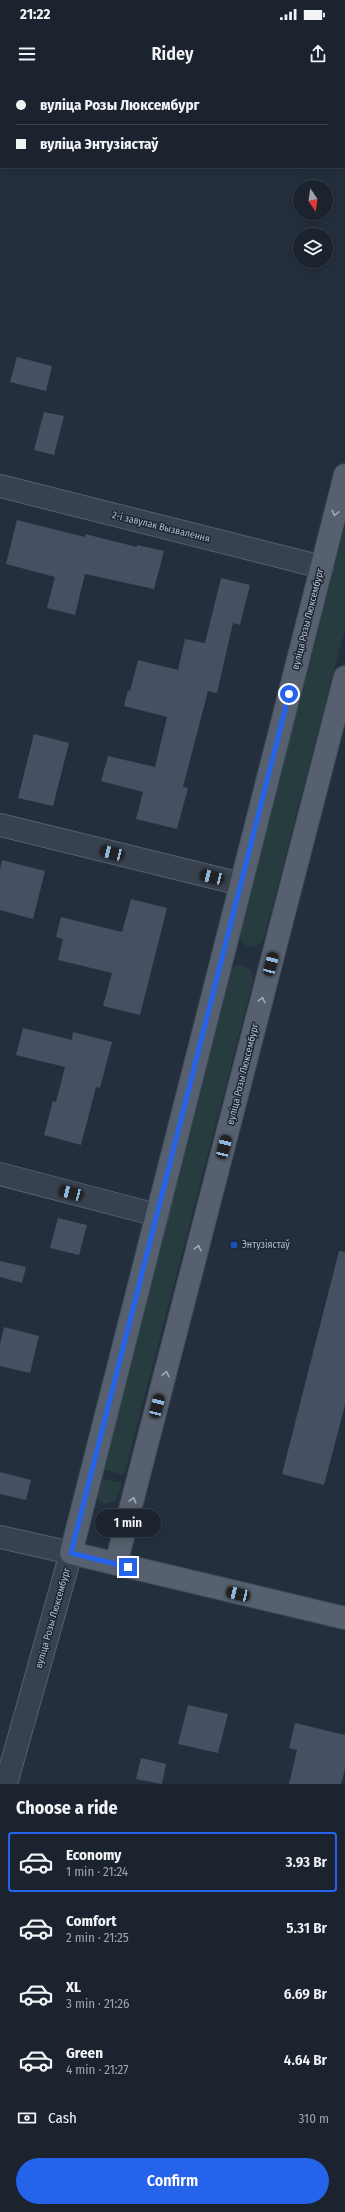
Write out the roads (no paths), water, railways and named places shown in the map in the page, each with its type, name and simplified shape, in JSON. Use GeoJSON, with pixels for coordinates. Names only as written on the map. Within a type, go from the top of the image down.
{"type":"FeatureCollection","features":[{"type":"Feature","properties":{"kind":"main road","name":"вуліца Розы Люксембург"},"geometry":{"type":"LineString","coordinates":[[71,1553],[345,475]]}},
{"type":"Feature","properties":{"kind":"main road","name":"вуліца Розы Люксембург"},"geometry":{"type":"LineString","coordinates":[[116,1564],[345,677]]}},
{"type":"Feature","properties":{"kind":"main road"},"geometry":{"type":"LineString","coordinates":[[71,1553],[345,1618]]}},
{"type":"Feature","properties":{"kind":"street","name":"2-і завулак Вызвалення"},"geometry":{"type":"LineString","coordinates":[[0,486],[322,567]]}},
{"type":"Feature","properties":{"kind":"street"},"geometry":{"type":"LineString","coordinates":[[0,825],[241,884]]}},
{"type":"Feature","properties":{"kind":"street"},"geometry":{"type":"LineString","coordinates":[[0,1174],[157,1215]]}},
{"type":"Feature","properties":{"kind":"street"},"geometry":{"type":"LineString","coordinates":[[0,1537],[71,1553]]}},
{"type":"Feature","properties":{"kind":"street","name":"вуліца Розы Люксембург"},"geometry":{"type":"LineString","coordinates":[[6,1784],[71,1553]]}},
{"type":"Feature","properties":{"kind":"place","name":"Энтузіястаў"},"geometry":{"type":"Point","coordinates":[234,1245]}}]}
